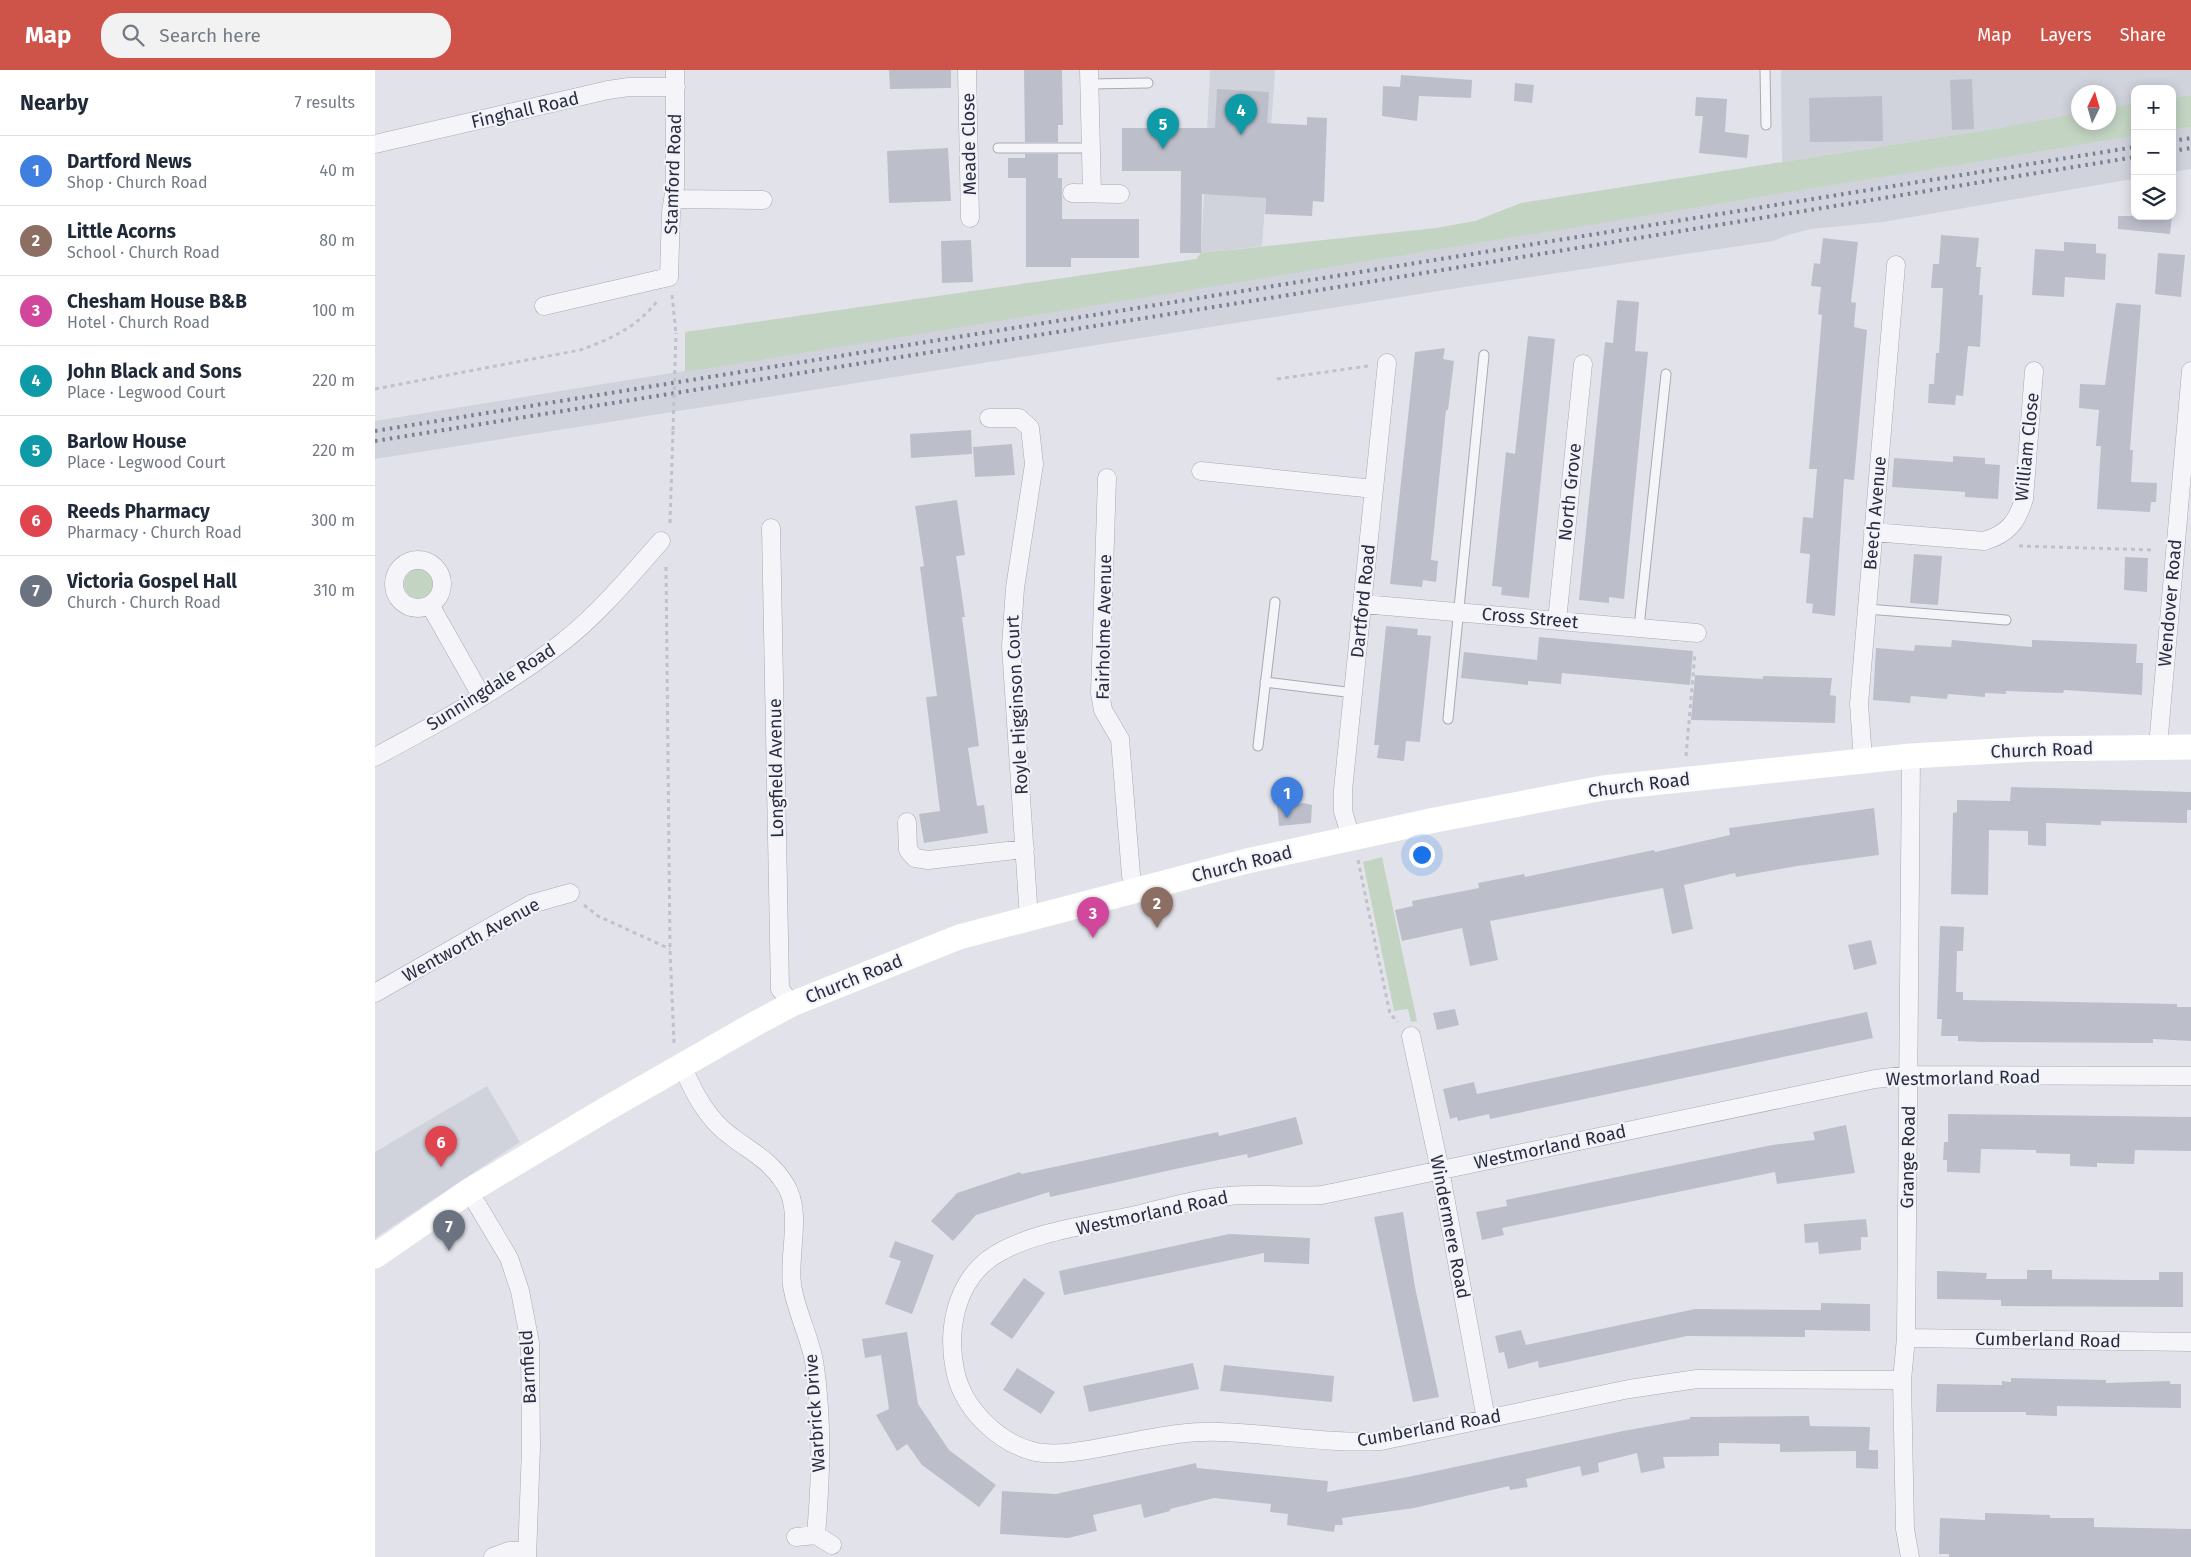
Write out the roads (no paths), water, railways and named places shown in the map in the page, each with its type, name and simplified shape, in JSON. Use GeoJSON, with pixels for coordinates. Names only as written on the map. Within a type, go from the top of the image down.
{"type":"FeatureCollection","features":[{"type":"Feature","properties":{"kind":"main road","name":"Church Road"},"geometry":{"type":"LineString","coordinates":[[375,1256],[469,1191],[608,1108],[792,1004],[959,937],[1247,861],[1351,838],[1594,790],[1911,756],[2033,749],[2191,747]]}},
{"type":"Feature","properties":{"kind":"street","name":"Meade Close"},"geometry":{"type":"LineString","coordinates":[[967,70],[970,218]]}},
{"type":"Feature","properties":{"kind":"street"},"geometry":{"type":"LineString","coordinates":[[1089,77],[1092,193]]}},
{"type":"Feature","properties":{"kind":"street","name":"Finghall Road"},"geometry":{"type":"LineString","coordinates":[[375,144],[608,90],[675,78]]}},
{"type":"Feature","properties":{"kind":"street","name":"Stamford Road"},"geometry":{"type":"LineString","coordinates":[[544,306],[669,277],[671,212],[675,187],[675,78]]}},
{"type":"Feature","properties":{"kind":"street"},"geometry":{"type":"LineString","coordinates":[[1072,193],[1119,194]]}},
{"type":"Feature","properties":{"kind":"street"},"geometry":{"type":"LineString","coordinates":[[673,199],[763,200]]}},
{"type":"Feature","properties":{"kind":"street","name":"Beech Avenue"},"geometry":{"type":"LineString","coordinates":[[1863,760],[1859,704],[1895,265]]}},
{"type":"Feature","properties":{"kind":"street","name":"Dartford Road"},"geometry":{"type":"LineString","coordinates":[[1351,838],[1345,821],[1343,801],[1387,363]]}},
{"type":"Feature","properties":{"kind":"street","name":"North Grove"},"geometry":{"type":"LineString","coordinates":[[1557,621],[1583,364]]}},
{"type":"Feature","properties":{"kind":"street","name":"William Close"},"geometry":{"type":"LineString","coordinates":[[1873,532],[1984,541],[1999,536],[2012,527],[2020,513],[2024,498],[2034,371]]}},
{"type":"Feature","properties":{"kind":"street","name":"Wendover Road"},"geometry":{"type":"LineString","coordinates":[[2158,746],[2174,551],[2186,471],[2191,371]]}},
{"type":"Feature","properties":{"kind":"street","name":"Royle Higginson Court"},"geometry":{"type":"LineString","coordinates":[[989,418],[1019,418],[1030,428],[1034,448],[1031,497],[1012,614],[1011,646],[1029,919]]}},
{"type":"Feature","properties":{"kind":"street"},"geometry":{"type":"LineString","coordinates":[[1201,470],[1374,489]]}},
{"type":"Feature","properties":{"kind":"street","name":"Fairholme Avenue"},"geometry":{"type":"LineString","coordinates":[[1107,478],[1100,693],[1103,710],[1120,739],[1131,874],[1136,891]]}},
{"type":"Feature","properties":{"kind":"street","name":"Longfield Avenue"},"geometry":{"type":"LineString","coordinates":[[771,528],[781,989],[792,1004]]}},
{"type":"Feature","properties":{"kind":"street","name":"Sunningdale Road"},"geometry":{"type":"LineString","coordinates":[[375,757],[482,697],[561,643],[663,549]]}},
{"type":"Feature","properties":{"kind":"street","name":"Cross Street"},"geometry":{"type":"LineString","coordinates":[[1363,604],[1697,632]]}},
{"type":"Feature","properties":{"kind":"street"},"geometry":{"type":"LineString","coordinates":[[430,605],[482,697]]}},
{"type":"Feature","properties":{"kind":"street","name":"Grange Road"},"geometry":{"type":"LineString","coordinates":[[1910,1557],[1905,1529],[1902,1380],[1906,1338],[1911,756]]}},
{"type":"Feature","properties":{"kind":"street"},"geometry":{"type":"LineString","coordinates":[[907,822],[908,850],[915,858],[928,860],[1025,849]]}},
{"type":"Feature","properties":{"kind":"street","name":"Wentworth Avenue"},"geometry":{"type":"LineString","coordinates":[[375,993],[531,904],[570,893]]}},
{"type":"Feature","properties":{"kind":"street","name":"Windermere Road"},"geometry":{"type":"LineString","coordinates":[[1411,1036],[1487,1419]]}},
{"type":"Feature","properties":{"kind":"street","name":"Warbrick Drive"},"geometry":{"type":"LineString","coordinates":[[683,1067],[699,1101],[713,1122],[732,1138],[760,1155],[775,1170],[786,1186],[793,1204],[792,1286],[814,1362],[821,1443],[816,1535]]}},
{"type":"Feature","properties":{"kind":"street","name":"Westmorland Road"},"geometry":{"type":"LineString","coordinates":[[954,1322],[958,1306],[970,1278],[989,1260],[1009,1248],[1034,1238],[1208,1198],[1249,1195],[1321,1195],[1855,1083],[1909,1075],[2191,1076]]}},
{"type":"Feature","properties":{"kind":"street","name":"Barnfield"},"geometry":{"type":"LineString","coordinates":[[469,1191],[509,1258],[520,1291],[530,1343],[531,1448],[527,1554]]}},
{"type":"Feature","properties":{"kind":"street","name":"Cumberland Road"},"geometry":{"type":"LineString","coordinates":[[954,1322],[952,1356],[957,1378],[968,1401],[986,1425],[1011,1443],[1034,1452],[1079,1452],[1194,1432],[1221,1431],[1346,1443],[1381,1441],[1629,1389],[1697,1378],[1902,1380]]}},
{"type":"Feature","properties":{"kind":"street","name":"Cumberland Road"},"geometry":{"type":"LineString","coordinates":[[1906,1338],[2191,1342]]}},
{"type":"Feature","properties":{"kind":"street"},"geometry":{"type":"LineString","coordinates":[[796,1537],[816,1535],[832,1545]]}},
{"type":"Feature","properties":{"kind":"street"},"geometry":{"type":"LineString","coordinates":[[493,1557],[509,1551],[527,1554]]}},
{"type":"Feature","properties":{"kind":"lane"},"geometry":{"type":"LineString","coordinates":[[1765,70],[1766,125]]}},
{"type":"Feature","properties":{"kind":"lane"},"geometry":{"type":"LineString","coordinates":[[1089,77],[1148,83]]}},
{"type":"Feature","properties":{"kind":"lane"},"geometry":{"type":"LineString","coordinates":[[998,148],[1091,148]]}},
{"type":"Feature","properties":{"kind":"lane"},"geometry":{"type":"LineString","coordinates":[[1448,719],[1484,355]]}},
{"type":"Feature","properties":{"kind":"lane"},"geometry":{"type":"LineString","coordinates":[[1639,628],[1666,374]]}},
{"type":"Feature","properties":{"kind":"lane"},"geometry":{"type":"LineString","coordinates":[[1258,746],[1275,602]]}},
{"type":"Feature","properties":{"kind":"lane"},"geometry":{"type":"LineString","coordinates":[[1867,609],[2006,620]]}},
{"type":"Feature","properties":{"kind":"lane"},"geometry":{"type":"LineString","coordinates":[[1265,682],[1354,693]]}},
{"type":"Feature","properties":{"kind":"railway"},"geometry":{"type":"LineString","coordinates":[[2176,140],[2191,138]]}},
{"type":"Feature","properties":{"kind":"railway"},"geometry":{"type":"LineString","coordinates":[[375,431],[2131,148]]}},
{"type":"Feature","properties":{"kind":"railway"},"geometry":{"type":"LineString","coordinates":[[2176,150],[2191,148]]}},
{"type":"Feature","properties":{"kind":"railway"},"geometry":{"type":"LineString","coordinates":[[375,441],[2131,158]]}},
{"type":"Feature","properties":{"kind":"place","name":"John Black and Sons"},"geometry":{"type":"Point","coordinates":[1241,135]}},
{"type":"Feature","properties":{"kind":"place","name":"Barlow House"},"geometry":{"type":"Point","coordinates":[1163,149]}},
{"type":"Feature","properties":{"kind":"place","name":"Dartford News"},"geometry":{"type":"Point","coordinates":[1287,818]}},
{"type":"Feature","properties":{"kind":"place","name":"Little Acorns"},"geometry":{"type":"Point","coordinates":[1157,928]}},
{"type":"Feature","properties":{"kind":"place","name":"Chesham House B&B"},"geometry":{"type":"Point","coordinates":[1093,938]}},
{"type":"Feature","properties":{"kind":"place","name":"Reeds Pharmacy"},"geometry":{"type":"Point","coordinates":[441,1167]}},
{"type":"Feature","properties":{"kind":"place","name":"Victoria Gospel Hall"},"geometry":{"type":"Point","coordinates":[449,1251]}}]}
